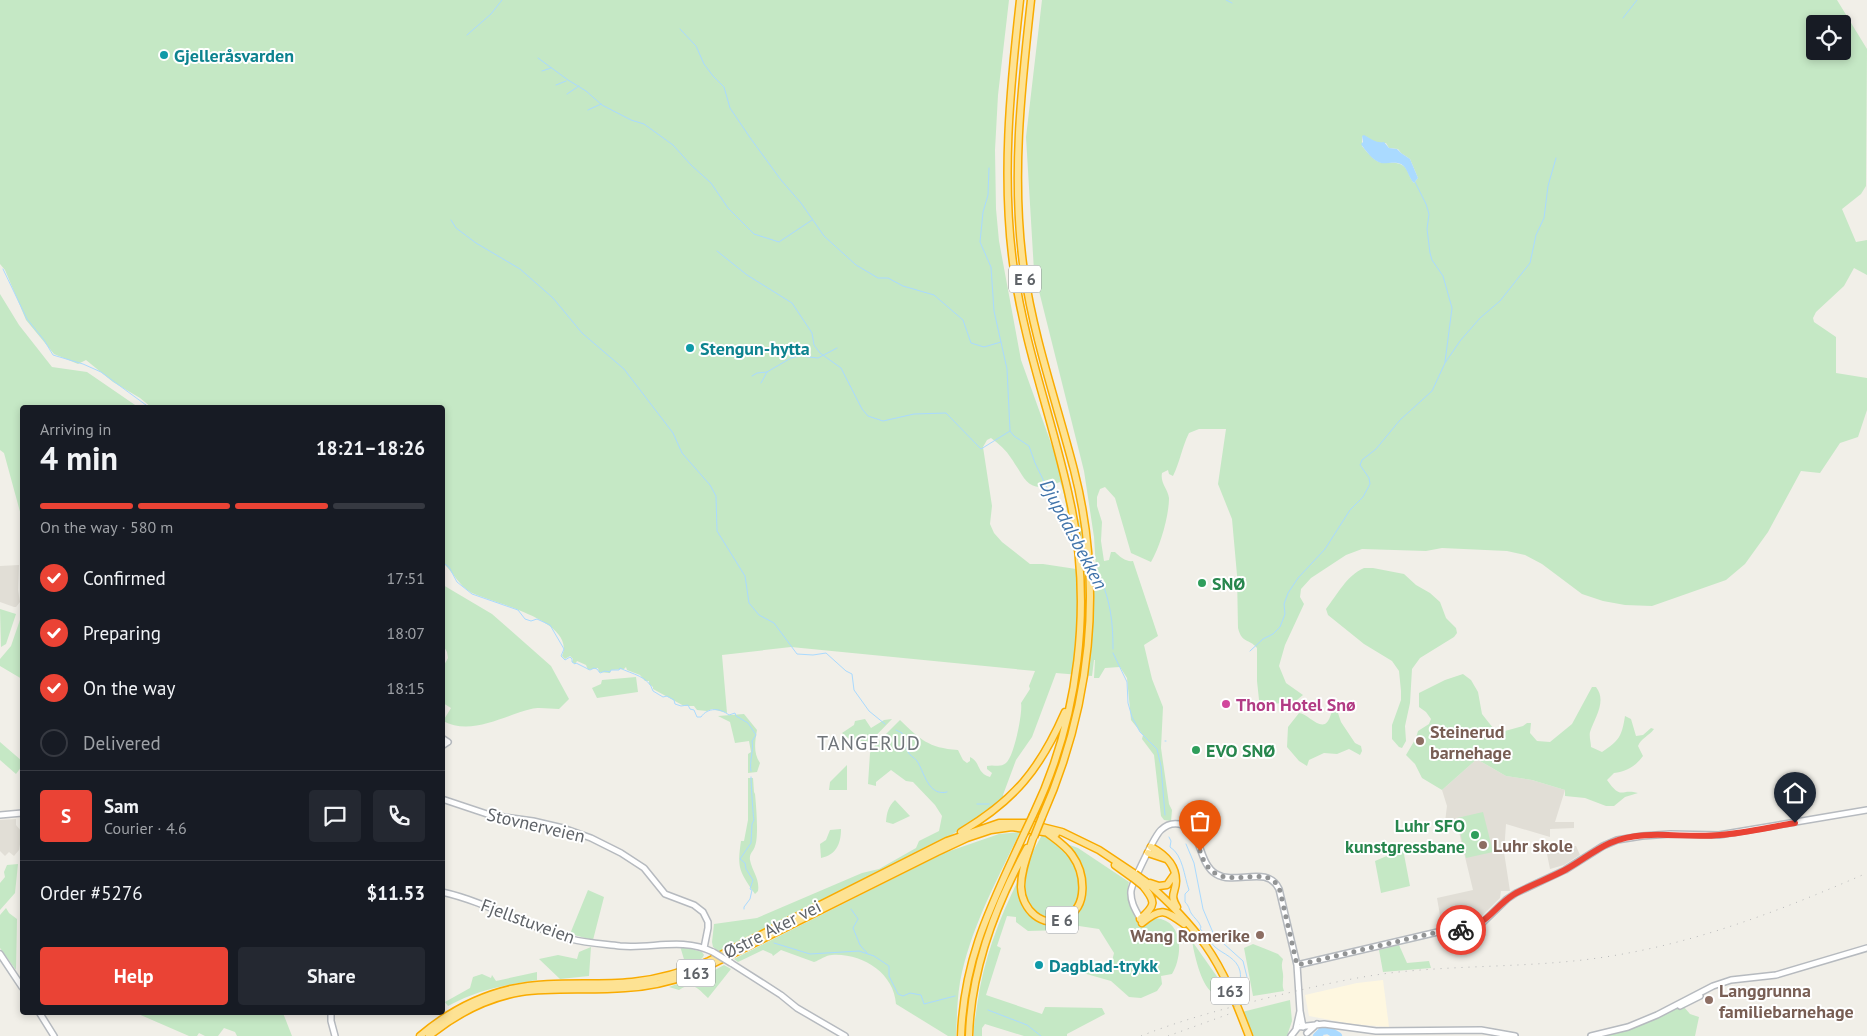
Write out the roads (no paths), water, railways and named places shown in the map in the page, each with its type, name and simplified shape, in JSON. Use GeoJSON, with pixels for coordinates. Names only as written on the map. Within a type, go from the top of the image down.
{"type":"FeatureCollection","features":[{"type":"Feature","properties":{"kind":"highway","name":"E 6"},"geometry":{"type":"LineString","coordinates":[[961,1036],[966,984],[976,946],[992,902],[1050,777],[1059,749],[1070,702],[1077,659],[1080,615],[1077,538],[1064,474],[1021,311],[1013,265],[1009,222],[1008,139],[1020,0]]}},
{"type":"Feature","properties":{"kind":"highway","name":"E 6"},"geometry":{"type":"LineString","coordinates":[[969,1036],[974,986],[983,949],[999,906],[1033,838],[1062,768],[1079,709],[1087,660],[1091,595],[1088,552],[1081,502],[1035,327],[1021,246],[1018,139],[1031,0]]}},
{"type":"Feature","properties":{"kind":"highway"},"geometry":{"type":"LineString","coordinates":[[947,840],[994,811],[1025,782],[1051,744],[1070,702]]}},
{"type":"Feature","properties":{"kind":"highway","name":"Østre Aker vei"},"geometry":{"type":"LineString","coordinates":[[420,1036],[468,1004],[511,989],[553,984],[633,982],[665,977],[690,969],[730,951],[947,840],[980,828],[1005,822],[1035,824],[1064,835]]}},
{"type":"Feature","properties":{"kind":"highway","name":"Østre Aker vei"},"geometry":{"type":"LineString","coordinates":[[429,1036],[471,1008],[512,994],[545,990],[641,987],[682,978],[725,959],[931,854],[991,830],[1006,827],[1024,828],[1064,835]]}},
{"type":"Feature","properties":{"kind":"highway","name":"E 6"},"geometry":{"type":"LineString","coordinates":[[1033,838],[1022,880],[1024,900],[1030,911],[1038,918],[1051,921],[1064,919],[1074,912],[1081,900],[1083,886],[1081,875],[1070,853],[1045,832]]}},
{"type":"Feature","properties":{"kind":"highway","name":"163"},"geometry":{"type":"LineString","coordinates":[[1064,835],[1129,871],[1185,922],[1207,948],[1224,977],[1249,1036]]}},
{"type":"Feature","properties":{"kind":"highway"},"geometry":{"type":"LineString","coordinates":[[1150,850],[1167,859],[1173,866],[1176,881],[1172,899],[1185,922]]}},
{"type":"Feature","properties":{"kind":"highway"},"geometry":{"type":"LineString","coordinates":[[1145,884],[1164,886],[1171,882],[1175,874]]}},
{"type":"Feature","properties":{"kind":"highway"},"geometry":{"type":"LineString","coordinates":[[1141,921],[1153,903],[1145,884]]}},
{"type":"Feature","properties":{"kind":"highway"},"geometry":{"type":"LineString","coordinates":[[1141,921],[1162,911],[1185,922]]}},
{"type":"Feature","properties":{"kind":"highway","name":"163"},"geometry":{"type":"LineString","coordinates":[[1185,922],[1220,976],[1238,1013],[1245,1036]]}},
{"type":"Feature","properties":{"kind":"street","name":"Stovnerveien"},"geometry":{"type":"LineString","coordinates":[[445,800],[481,813],[556,826],[597,840],[640,865],[668,896],[699,908],[708,922],[708,932],[704,948]]}},
{"type":"Feature","properties":{"kind":"street"},"geometry":{"type":"LineString","coordinates":[[1297,965],[1442,931],[1471,928],[1481,924],[1516,893],[1565,870],[1603,846],[1617,840],[1670,834],[1719,835],[1867,810]]}},
{"type":"Feature","properties":{"kind":"street"},"geometry":{"type":"LineString","coordinates":[[0,815],[20,813]]}},
{"type":"Feature","properties":{"kind":"street"},"geometry":{"type":"LineString","coordinates":[[1141,921],[1133,903],[1131,891],[1156,836],[1163,828],[1169,825],[1180,824],[1193,833],[1204,861],[1215,874],[1234,879],[1262,876],[1274,881],[1280,891],[1297,965],[1300,1011],[1306,1035]]}},
{"type":"Feature","properties":{"kind":"street","name":"Fjellstuveien"},"geometry":{"type":"LineString","coordinates":[[445,893],[466,898],[574,940],[628,946],[680,943],[704,948]]}},
{"type":"Feature","properties":{"kind":"street"},"geometry":{"type":"LineString","coordinates":[[704,948],[781,994],[797,1008],[845,1036]]}},
{"type":"Feature","properties":{"kind":"street"},"geometry":{"type":"LineString","coordinates":[[1591,1036],[1628,1027],[1668,1009],[1692,1001],[1720,984],[1742,978],[1776,975],[1867,948]]}},
{"type":"Feature","properties":{"kind":"street"},"geometry":{"type":"LineString","coordinates":[[0,954],[20,984]]}},
{"type":"Feature","properties":{"kind":"street"},"geometry":{"type":"LineString","coordinates":[[1294,1033],[1300,1011]]}},
{"type":"Feature","properties":{"kind":"street"},"geometry":{"type":"LineString","coordinates":[[41,1015],[54,1036]]}},
{"type":"Feature","properties":{"kind":"street"},"geometry":{"type":"LineString","coordinates":[[332,1015],[335,1036]]}},
{"type":"Feature","properties":{"kind":"street"},"geometry":{"type":"LineString","coordinates":[[1306,1035],[1317,1024]]}},
{"type":"Feature","properties":{"kind":"street"},"geometry":{"type":"LineString","coordinates":[[1294,1033],[1300,1026],[1328,1024],[1376,1031],[1481,1030],[1515,1036]]}},
{"type":"Feature","properties":{"kind":"water"},"geometry":{"type":"Polygon","coordinates":[[[1364,135],[1377,142],[1384,142],[1389,148],[1397,149],[1410,159],[1418,178],[1414,183],[1401,164],[1381,163],[1372,158],[1361,144],[1363,142],[1362,136],[1364,135]]]}},
{"type":"Feature","properties":{"kind":"waterway"},"geometry":{"type":"LineString","coordinates":[[467,35],[491,14],[502,0]]}},
{"type":"Feature","properties":{"kind":"waterway"},"geometry":{"type":"LineString","coordinates":[[1226,0],[1232,3]]}},
{"type":"Feature","properties":{"kind":"waterway"},"geometry":{"type":"LineString","coordinates":[[1623,18],[1637,0]]}},
{"type":"Feature","properties":{"kind":"waterway"},"geometry":{"type":"LineString","coordinates":[[680,29],[696,46],[704,64],[724,87],[730,108],[751,139],[824,236],[856,265],[878,278],[888,278],[903,286],[934,295],[963,320],[971,343],[984,347],[1001,342]]}},
{"type":"Feature","properties":{"kind":"waterway"},"geometry":{"type":"LineString","coordinates":[[538,58],[586,91],[602,105],[631,120],[644,124],[673,145],[711,183],[728,208],[754,234],[779,242],[812,220]]}},
{"type":"Feature","properties":{"kind":"waterway"},"geometry":{"type":"LineString","coordinates":[[542,71],[551,68]]}},
{"type":"Feature","properties":{"kind":"waterway"},"geometry":{"type":"LineString","coordinates":[[556,85],[566,81]]}},
{"type":"Feature","properties":{"kind":"waterway"},"geometry":{"type":"LineString","coordinates":[[567,94],[579,86]]}},
{"type":"Feature","properties":{"kind":"waterway"},"geometry":{"type":"LineString","coordinates":[[588,110],[601,104]]}},
{"type":"Feature","properties":{"kind":"waterway"},"geometry":{"type":"LineString","coordinates":[[1250,651],[1280,627],[1285,614],[1284,604],[1288,593],[1298,578],[1325,549],[1350,510],[1363,497],[1370,484],[1369,478],[1360,465],[1362,460],[1376,449],[1400,420],[1432,391],[1445,363],[1460,341],[1480,318],[1500,301],[1530,263],[1536,235],[1544,218],[1548,186],[1556,158]]}},
{"type":"Feature","properties":{"kind":"waterway"},"geometry":{"type":"LineString","coordinates":[[989,168],[988,195],[983,212],[980,242],[991,267],[994,311],[1007,369],[1010,430]]}},
{"type":"Feature","properties":{"kind":"waterway"},"geometry":{"type":"LineString","coordinates":[[1415,182],[1429,214],[1427,229],[1432,260],[1443,276],[1452,308],[1445,362]]}},
{"type":"Feature","properties":{"kind":"waterway"},"geometry":{"type":"LineString","coordinates":[[451,220],[456,228],[476,243],[520,269],[553,298],[582,333],[624,369],[673,433],[682,453],[710,485],[716,496],[717,531],[745,576],[749,603],[759,615],[774,623],[797,654],[813,655],[826,653],[852,674],[854,690],[869,711],[885,724]]}},
{"type":"Feature","properties":{"kind":"waterway"},"geometry":{"type":"LineString","coordinates":[[717,251],[747,275],[792,303],[812,333],[814,345],[820,353],[841,368],[862,409],[868,416],[883,421],[914,414],[946,413],[981,449],[1010,431]]}},
{"type":"Feature","properties":{"kind":"waterway"},"geometry":{"type":"LineString","coordinates":[[3,269],[27,319],[53,355],[83,364],[101,372],[146,405]]}},
{"type":"Feature","properties":{"kind":"waterway"},"geometry":{"type":"LineString","coordinates":[[761,383],[767,372],[791,358],[800,356],[818,358],[837,348]]}},
{"type":"Feature","properties":{"kind":"waterway"},"geometry":{"type":"LineString","coordinates":[[752,376],[757,373],[767,372]]}},
{"type":"Feature","properties":{"kind":"waterway","name":"Djupdalsbekken"},"geometry":{"type":"LineString","coordinates":[[1010,431],[1029,446],[1035,463],[1056,506],[1072,532]]}},
{"type":"Feature","properties":{"kind":"waterway","name":"Djupdalsbekken"},"geometry":{"type":"LineString","coordinates":[[1080,544],[1086,553]]}},
{"type":"Feature","properties":{"kind":"waterway","name":"Djupdalsbekken"},"geometry":{"type":"LineString","coordinates":[[1092,563],[1098,573],[1109,604],[1113,649]]}},
{"type":"Feature","properties":{"kind":"waterway"},"geometry":{"type":"LineString","coordinates":[[445,564],[449,567],[457,582],[472,594],[518,610],[525,619],[531,621],[537,619],[550,625],[564,649],[561,656],[565,660],[570,657],[575,664],[590,670],[597,669],[600,673],[619,670],[620,668],[634,674],[648,682],[653,691],[663,697],[667,696],[674,700],[675,704],[681,706],[688,705],[690,709],[694,710],[697,717],[701,717],[711,710],[722,711],[729,715],[735,713],[736,716],[748,723],[756,735],[752,741],[751,771]]}},
{"type":"Feature","properties":{"kind":"waterway","name":"Djupdalsbekken"},"geometry":{"type":"LineString","coordinates":[[1113,653],[1127,682],[1128,703],[1132,717],[1140,732],[1157,749],[1161,766],[1165,815]]}},
{"type":"Feature","properties":{"kind":"waterway"},"geometry":{"type":"LineString","coordinates":[[896,730],[902,733],[908,752],[917,761],[931,787],[941,793],[947,792]]}},
{"type":"Feature","properties":{"kind":"waterway"},"geometry":{"type":"LineString","coordinates":[[744,909],[750,899],[752,890],[750,889],[753,880],[746,869],[745,863],[740,859],[751,843],[754,820],[751,777]]}},
{"type":"Feature","properties":{"kind":"waterway"},"geometry":{"type":"LineString","coordinates":[[977,804],[989,804]]}},
{"type":"Feature","properties":{"kind":"waterway","name":"Djupdalsbekken"},"geometry":{"type":"LineString","coordinates":[[1169,837],[1171,841],[1170,847],[1178,855],[1189,890],[1185,894],[1185,902],[1200,925],[1200,929],[1213,945],[1236,963],[1240,971],[1240,998]]}},
{"type":"Feature","properties":{"kind":"waterway"},"geometry":{"type":"LineString","coordinates":[[1186,844],[1194,863],[1203,909],[1214,935],[1243,961],[1247,977]]}},
{"type":"Feature","properties":{"kind":"waterway"},"geometry":{"type":"LineString","coordinates":[[851,909],[858,919],[853,928],[860,945],[867,953]]}},
{"type":"Feature","properties":{"kind":"waterway"},"geometry":{"type":"LineString","coordinates":[[774,943],[810,954],[859,951],[874,956],[889,966],[889,976],[898,994],[903,996],[910,993],[921,995],[924,1004],[955,996]]}},
{"type":"Feature","properties":{"kind":"waterway"},"geometry":{"type":"LineString","coordinates":[[988,1010],[1027,1025],[1041,1036]]}},
{"type":"Feature","properties":{"kind":"waterway"},"geometry":{"type":"LineString","coordinates":[[1317,1036],[1322,1031],[1328,1030],[1338,1036]]}},
{"type":"Feature","properties":{"kind":"railway"},"geometry":{"type":"LineString","coordinates":[[1141,1036],[1173,1024],[1222,1010],[1357,978],[1409,971],[1581,960],[1639,951],[1739,924],[1867,873]]}},
{"type":"Feature","properties":{"kind":"railway"},"geometry":{"type":"LineString","coordinates":[[1168,1036],[1229,1014]]}},
{"type":"Feature","properties":{"kind":"place","name":"Gjelleråsvarden"},"geometry":{"type":"Point","coordinates":[164,55]}},
{"type":"Feature","properties":{"kind":"place","name":"Stengun-hytta"},"geometry":{"type":"Point","coordinates":[690,348]}},
{"type":"Feature","properties":{"kind":"place","name":"SNØ"},"geometry":{"type":"Point","coordinates":[1202,583]}},
{"type":"Feature","properties":{"kind":"place","name":"Thon Hotel Snø"},"geometry":{"type":"Point","coordinates":[1226,704]}},
{"type":"Feature","properties":{"kind":"place","name":"Steinerud barnehage"},"geometry":{"type":"Point","coordinates":[1420,741]}},
{"type":"Feature","properties":{"kind":"place","name":"EVO SNØ"},"geometry":{"type":"Point","coordinates":[1196,750]}},
{"type":"Feature","properties":{"kind":"place","name":"Luhr SFO kunstgressbane"},"geometry":{"type":"Point","coordinates":[1475,835]}},
{"type":"Feature","properties":{"kind":"place","name":"Luhr skole"},"geometry":{"type":"Point","coordinates":[1483,845]}},
{"type":"Feature","properties":{"kind":"place","name":"Wang Romerike"},"geometry":{"type":"Point","coordinates":[1260,935]}},
{"type":"Feature","properties":{"kind":"place","name":"Dagblad-trykk"},"geometry":{"type":"Point","coordinates":[1039,965]}},
{"type":"Feature","properties":{"kind":"place","name":"Langgrunna familiebarnehage"},"geometry":{"type":"Point","coordinates":[1709,1000]}},
{"type":"Feature","properties":{"kind":"district","name":"TANGERUD"},"geometry":{"type":"Point","coordinates":[869,743]}}]}
